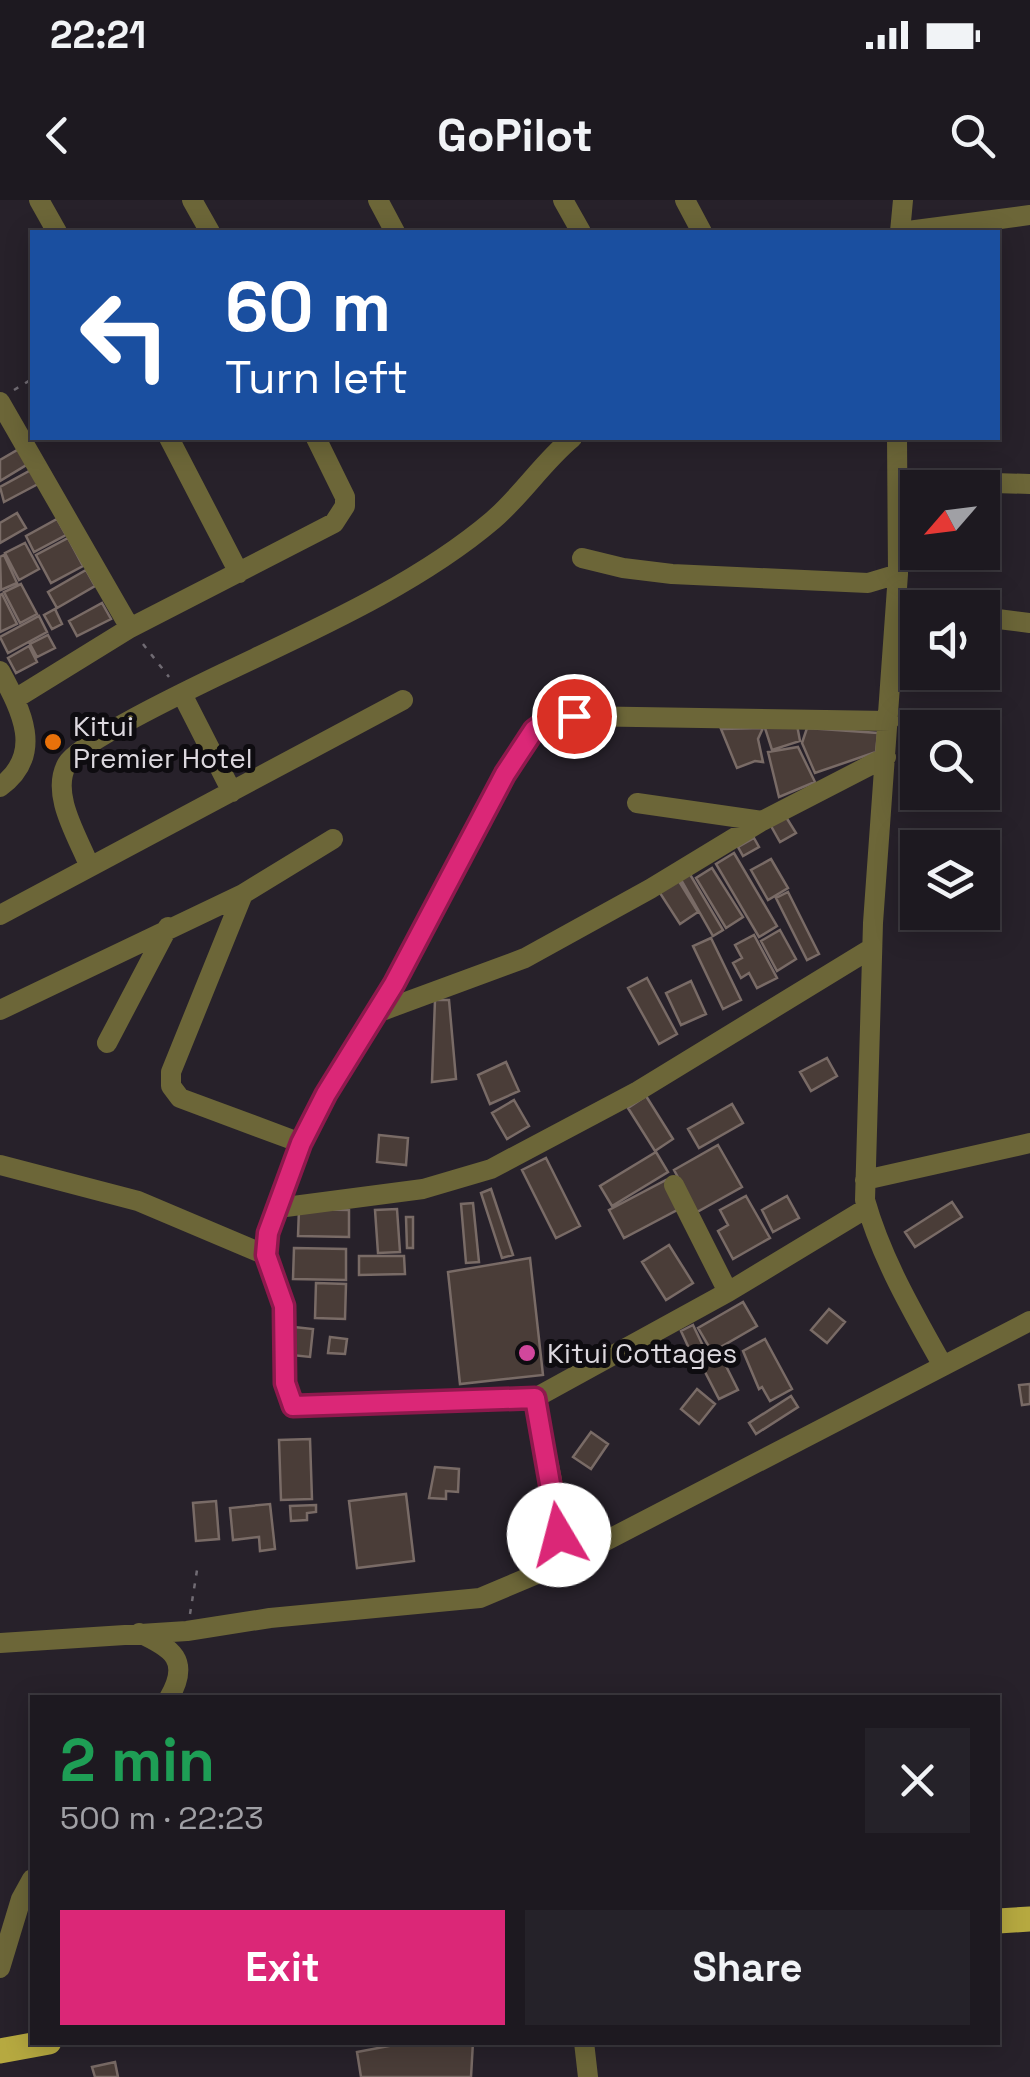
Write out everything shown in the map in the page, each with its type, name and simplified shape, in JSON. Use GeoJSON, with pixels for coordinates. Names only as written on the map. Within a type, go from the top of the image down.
{"type":"FeatureCollection","features":[{"type":"Feature","properties":{"kind":"main road"},"geometry":{"type":"LineString","coordinates":[[1000,1921],[1030,1920]]}},
{"type":"Feature","properties":{"kind":"main road"},"geometry":{"type":"LineString","coordinates":[[0,2051],[33,2045]]}},
{"type":"Feature","properties":{"kind":"street"},"geometry":{"type":"LineString","coordinates":[[39,200],[56,230]]}},
{"type":"Feature","properties":{"kind":"street"},"geometry":{"type":"LineString","coordinates":[[192,200],[209,230]]}},
{"type":"Feature","properties":{"kind":"street"},"geometry":{"type":"LineString","coordinates":[[378,200],[393,230]]}},
{"type":"Feature","properties":{"kind":"street"},"geometry":{"type":"LineString","coordinates":[[564,200],[580,230]]}},
{"type":"Feature","properties":{"kind":"street"},"geometry":{"type":"LineString","coordinates":[[686,200],[701,230]]}},
{"type":"Feature","properties":{"kind":"street"},"geometry":{"type":"LineString","coordinates":[[900,230],[903,200]]}},
{"type":"Feature","properties":{"kind":"street"},"geometry":{"type":"LineString","coordinates":[[915,230],[1030,215]]}},
{"type":"Feature","properties":{"kind":"street"},"geometry":{"type":"LineString","coordinates":[[0,400],[130,628]]}},
{"type":"Feature","properties":{"kind":"street"},"geometry":{"type":"LineString","coordinates":[[169,440],[240,574]]}},
{"type":"Feature","properties":{"kind":"street"},"geometry":{"type":"LineString","coordinates":[[15,699],[130,628],[316,534],[342,515],[345,497],[317,440]]}},
{"type":"Feature","properties":{"kind":"street"},"geometry":{"type":"LineString","coordinates":[[89,864],[64,804],[62,780],[68,762],[94,742],[182,694],[425,568],[494,519],[570,440]]}},
{"type":"Feature","properties":{"kind":"street"},"geometry":{"type":"LineString","coordinates":[[898,440],[898,574],[902,590]]}},
{"type":"Feature","properties":{"kind":"street"},"geometry":{"type":"LineString","coordinates":[[898,480],[1030,482]]}},
{"type":"Feature","properties":{"kind":"street"},"geometry":{"type":"LineString","coordinates":[[582,558],[672,574],[868,583],[898,574]]}},
{"type":"Feature","properties":{"kind":"street"},"geometry":{"type":"LineString","coordinates":[[1000,619],[1030,623]]}},
{"type":"Feature","properties":{"kind":"street"},"geometry":{"type":"LineString","coordinates":[[900,656],[889,721],[872,948],[867,1208],[894,1278],[943,1366]]}},
{"type":"Feature","properties":{"kind":"street"},"geometry":{"type":"LineString","coordinates":[[0,671],[15,699],[28,741],[21,762],[10,780],[0,787]]}},
{"type":"Feature","properties":{"kind":"street"},"geometry":{"type":"LineString","coordinates":[[182,694],[232,792]]}},
{"type":"Feature","properties":{"kind":"street"},"geometry":{"type":"LineString","coordinates":[[0,915],[402,700]]}},
{"type":"Feature","properties":{"kind":"street"},"geometry":{"type":"LineString","coordinates":[[867,1208],[728,1292],[535,1398],[293,1406],[285,1383],[284,1306],[266,1255],[268,1233],[301,1143],[326,1094],[378,1012],[505,774],[534,730],[549,719],[574,716],[889,721]]}},
{"type":"Feature","properties":{"kind":"street"},"geometry":{"type":"LineString","coordinates":[[378,1012],[524,958],[650,889],[762,821],[886,758]]}},
{"type":"Feature","properties":{"kind":"street"},"geometry":{"type":"LineString","coordinates":[[637,804],[762,821]]}},
{"type":"Feature","properties":{"kind":"street"},"geometry":{"type":"LineString","coordinates":[[0,1010],[243,894],[333,839]]}},
{"type":"Feature","properties":{"kind":"street"},"geometry":{"type":"LineString","coordinates":[[243,894],[170,1072],[171,1086],[180,1098],[301,1143]]}},
{"type":"Feature","properties":{"kind":"street"},"geometry":{"type":"LineString","coordinates":[[107,1042],[168,928]]}},
{"type":"Feature","properties":{"kind":"street"},"geometry":{"type":"LineString","coordinates":[[278,1208],[423,1189],[492,1169],[638,1091],[872,948]]}},
{"type":"Feature","properties":{"kind":"street"},"geometry":{"type":"LineString","coordinates":[[866,1180],[1030,1143]]}},
{"type":"Feature","properties":{"kind":"street"},"geometry":{"type":"LineString","coordinates":[[0,1165],[138,1201],[266,1255]]}},
{"type":"Feature","properties":{"kind":"street"},"geometry":{"type":"LineString","coordinates":[[674,1185],[728,1292]]}},
{"type":"Feature","properties":{"kind":"street"},"geometry":{"type":"LineString","coordinates":[[0,1643],[187,1630],[480,1598],[563,1562],[1030,1320]]}},
{"type":"Feature","properties":{"kind":"street"},"geometry":{"type":"LineString","coordinates":[[535,1398],[563,1562]]}},
{"type":"Feature","properties":{"kind":"street"},"geometry":{"type":"LineString","coordinates":[[137,1632],[169,1649],[178,1661],[180,1674],[170,1695]]}},
{"type":"Feature","properties":{"kind":"street"},"geometry":{"type":"LineString","coordinates":[[0,1968],[21,1899],[30,1883]]}},
{"type":"Feature","properties":{"kind":"street"},"geometry":{"type":"LineString","coordinates":[[584,2045],[588,2077]]}},
{"type":"Feature","properties":{"kind":"path"},"geometry":{"type":"LineString","coordinates":[[0,400],[30,380]]}},
{"type":"Feature","properties":{"kind":"path"},"geometry":{"type":"LineString","coordinates":[[130,628],[182,694]]}},
{"type":"Feature","properties":{"kind":"path"},"geometry":{"type":"LineString","coordinates":[[187,1630],[198,1564]]}},
{"type":"Feature","properties":{"kind":"building"},"geometry":{"type":"Polygon","coordinates":[[[19,449],[28,464],[0,481],[0,460],[19,449]]]}},
{"type":"Feature","properties":{"kind":"building"},"geometry":{"type":"Polygon","coordinates":[[[31,470],[38,484],[4,502],[0,487],[31,470]]]}},
{"type":"Feature","properties":{"kind":"building"},"geometry":{"type":"Polygon","coordinates":[[[17,513],[26,528],[0,543],[0,523],[17,513]]]}},
{"type":"Feature","properties":{"kind":"building"},"geometry":{"type":"Polygon","coordinates":[[[57,519],[66,535],[34,552],[26,536],[57,519]]]}},
{"type":"Feature","properties":{"kind":"building"},"geometry":{"type":"Polygon","coordinates":[[[68,538],[83,566],[51,583],[36,555],[68,538]]]}},
{"type":"Feature","properties":{"kind":"building"},"geometry":{"type":"Polygon","coordinates":[[[25,543],[39,569],[19,580],[5,553],[25,543]]]}},
{"type":"Feature","properties":{"kind":"building"},"geometry":{"type":"Polygon","coordinates":[[[4,555],[17,583],[1,590],[0,557],[4,555]]]}},
{"type":"Feature","properties":{"kind":"building"},"geometry":{"type":"Polygon","coordinates":[[[86,570],[95,586],[57,608],[48,592],[86,570]]]}},
{"type":"Feature","properties":{"kind":"building"},"geometry":{"type":"Polygon","coordinates":[[[21,584],[37,614],[20,623],[4,592],[21,584]]]}},
{"type":"Feature","properties":{"kind":"building"},"geometry":{"type":"Polygon","coordinates":[[[0,595],[17,624],[0,632],[0,595]]]}},
{"type":"Feature","properties":{"kind":"building"},"geometry":{"type":"Polygon","coordinates":[[[102,603],[111,619],[77,636],[69,621],[102,603]]]}},
{"type":"Feature","properties":{"kind":"building"},"geometry":{"type":"Polygon","coordinates":[[[55,609],[62,624],[52,629],[44,615],[55,609]]]}},
{"type":"Feature","properties":{"kind":"building"},"geometry":{"type":"Polygon","coordinates":[[[39,616],[47,632],[8,653],[0,637],[39,616]]]}},
{"type":"Feature","properties":{"kind":"building"},"geometry":{"type":"Polygon","coordinates":[[[48,635],[55,648],[37,657],[30,644],[48,635]]]}},
{"type":"Feature","properties":{"kind":"building"},"geometry":{"type":"Polygon","coordinates":[[[29,646],[37,662],[16,673],[8,658],[29,646]]]}},
{"type":"Feature","properties":{"kind":"building"},"geometry":{"type":"Polygon","coordinates":[[[797,725],[800,741],[772,750],[765,728],[797,725]]]}},
{"type":"Feature","properties":{"kind":"building"},"geometry":{"type":"Polygon","coordinates":[[[763,728],[758,739],[763,762],[737,768],[721,729],[763,728]]]}},
{"type":"Feature","properties":{"kind":"building"},"geometry":{"type":"Polygon","coordinates":[[[807,728],[878,733],[876,752],[815,773],[802,743],[807,728]]]}},
{"type":"Feature","properties":{"kind":"building"},"geometry":{"type":"Polygon","coordinates":[[[798,747],[815,782],[779,797],[768,752],[798,747]]]}},
{"type":"Feature","properties":{"kind":"building"},"geometry":{"type":"Polygon","coordinates":[[[786,817],[796,833],[780,842],[771,826],[786,817]]]}},
{"type":"Feature","properties":{"kind":"building"},"geometry":{"type":"Polygon","coordinates":[[[754,838],[759,847],[743,856],[738,847],[754,838]]]}},
{"type":"Feature","properties":{"kind":"building"},"geometry":{"type":"Polygon","coordinates":[[[734,853],[777,926],[759,937],[716,864],[734,853]]]}},
{"type":"Feature","properties":{"kind":"building"},"geometry":{"type":"Polygon","coordinates":[[[771,859],[788,888],[768,900],[751,870],[771,859]]]}},
{"type":"Feature","properties":{"kind":"building"},"geometry":{"type":"Polygon","coordinates":[[[712,868],[743,917],[726,928],[696,878],[712,868]]]}},
{"type":"Feature","properties":{"kind":"building"},"geometry":{"type":"Polygon","coordinates":[[[688,871],[723,930],[713,936],[679,876],[688,871]]]}},
{"type":"Feature","properties":{"kind":"building"},"geometry":{"type":"Polygon","coordinates":[[[677,878],[698,912],[680,924],[658,890],[677,878]]]}},
{"type":"Feature","properties":{"kind":"building"},"geometry":{"type":"Polygon","coordinates":[[[788,892],[819,954],[807,960],[776,898],[788,892]]]}},
{"type":"Feature","properties":{"kind":"building"},"geometry":{"type":"Polygon","coordinates":[[[780,930],[796,959],[777,971],[761,941],[780,930]]]}},
{"type":"Feature","properties":{"kind":"building"},"geometry":{"type":"Polygon","coordinates":[[[754,935],[777,978],[757,988],[749,973],[741,978],[733,963],[742,958],[735,945],[754,935]]]}},
{"type":"Feature","properties":{"kind":"building"},"geometry":{"type":"Polygon","coordinates":[[[711,938],[741,1000],[723,1009],[693,946],[711,938]]]}},
{"type":"Feature","properties":{"kind":"building"},"geometry":{"type":"Polygon","coordinates":[[[647,978],[677,1034],[659,1044],[628,988],[647,978]]]}},
{"type":"Feature","properties":{"kind":"building"},"geometry":{"type":"Polygon","coordinates":[[[691,981],[706,1014],[681,1025],[666,993],[691,981]]]}},
{"type":"Feature","properties":{"kind":"building"},"geometry":{"type":"Polygon","coordinates":[[[435,1000],[449,1000],[456,1079],[432,1082],[435,1000]]]}},
{"type":"Feature","properties":{"kind":"building"},"geometry":{"type":"Polygon","coordinates":[[[827,1058],[837,1076],[811,1091],[800,1072],[827,1058]]]}},
{"type":"Feature","properties":{"kind":"building"},"geometry":{"type":"Polygon","coordinates":[[[506,1062],[519,1091],[490,1104],[478,1075],[506,1062]]]}},
{"type":"Feature","properties":{"kind":"building"},"geometry":{"type":"Polygon","coordinates":[[[646,1096],[673,1139],[655,1151],[628,1108],[646,1096]]]}},
{"type":"Feature","properties":{"kind":"building"},"geometry":{"type":"Polygon","coordinates":[[[514,1100],[529,1126],[507,1139],[492,1113],[514,1100]]]}},
{"type":"Feature","properties":{"kind":"building"},"geometry":{"type":"Polygon","coordinates":[[[732,1104],[743,1123],[699,1148],[688,1129],[732,1104]]]}},
{"type":"Feature","properties":{"kind":"building"},"geometry":{"type":"Polygon","coordinates":[[[379,1135],[408,1138],[406,1165],[377,1162],[379,1135]]]}},
{"type":"Feature","properties":{"kind":"building"},"geometry":{"type":"Polygon","coordinates":[[[718,1145],[742,1187],[697,1212],[674,1170],[718,1145]]]}},
{"type":"Feature","properties":{"kind":"building"},"geometry":{"type":"Polygon","coordinates":[[[656,1152],[668,1172],[612,1206],[600,1186],[656,1152]]]}},
{"type":"Feature","properties":{"kind":"building"},"geometry":{"type":"Polygon","coordinates":[[[546,1158],[580,1226],[556,1238],[522,1170],[546,1158]]]}},
{"type":"Feature","properties":{"kind":"building"},"geometry":{"type":"Polygon","coordinates":[[[666,1180],[681,1208],[624,1238],[609,1210],[666,1180]]]}},
{"type":"Feature","properties":{"kind":"building"},"geometry":{"type":"Polygon","coordinates":[[[491,1189],[513,1255],[502,1258],[481,1193],[491,1189]]]}},
{"type":"Feature","properties":{"kind":"building"},"geometry":{"type":"Polygon","coordinates":[[[746,1196],[770,1238],[733,1259],[718,1231],[728,1225],[720,1210],[746,1196]]]}},
{"type":"Feature","properties":{"kind":"building"},"geometry":{"type":"Polygon","coordinates":[[[787,1196],[799,1218],[773,1232],[762,1210],[787,1196]]]}},
{"type":"Feature","properties":{"kind":"building"},"geometry":{"type":"Polygon","coordinates":[[[952,1202],[962,1217],[915,1247],[905,1232],[952,1202]]]}},
{"type":"Feature","properties":{"kind":"building"},"geometry":{"type":"Polygon","coordinates":[[[473,1203],[479,1262],[466,1263],[461,1204],[473,1203]]]}},
{"type":"Feature","properties":{"kind":"building"},"geometry":{"type":"Polygon","coordinates":[[[299,1209],[349,1210],[349,1237],[298,1236],[299,1209]]]}},
{"type":"Feature","properties":{"kind":"building"},"geometry":{"type":"Polygon","coordinates":[[[397,1209],[400,1252],[378,1253],[375,1210],[397,1209]]]}},
{"type":"Feature","properties":{"kind":"building"},"geometry":{"type":"Polygon","coordinates":[[[406,1217],[413,1217],[413,1248],[407,1248],[406,1217]]]}},
{"type":"Feature","properties":{"kind":"building"},"geometry":{"type":"Polygon","coordinates":[[[669,1245],[693,1283],[666,1300],[642,1262],[669,1245]]]}},
{"type":"Feature","properties":{"kind":"building"},"geometry":{"type":"Polygon","coordinates":[[[294,1248],[346,1249],[346,1280],[293,1279],[294,1248]]]}},
{"type":"Feature","properties":{"kind":"building"},"geometry":{"type":"Polygon","coordinates":[[[359,1256],[404,1256],[405,1274],[359,1275],[359,1256]]]}},
{"type":"Feature","properties":{"kind":"building","name":"Kitui Cottages"},"geometry":{"type":"Polygon","coordinates":[[[530,1258],[543,1375],[460,1384],[448,1272],[530,1258]]]}},
{"type":"Feature","properties":{"kind":"building"},"geometry":{"type":"Polygon","coordinates":[[[316,1283],[346,1284],[345,1319],[315,1318],[316,1283]]]}},
{"type":"Feature","properties":{"kind":"building"},"geometry":{"type":"Polygon","coordinates":[[[743,1302],[757,1326],[712,1352],[698,1328],[743,1302]]]}},
{"type":"Feature","properties":{"kind":"building"},"geometry":{"type":"Polygon","coordinates":[[[829,1309],[845,1322],[827,1343],[811,1330],[829,1309]]]}},
{"type":"Feature","properties":{"kind":"building"},"geometry":{"type":"Polygon","coordinates":[[[693,1325],[705,1350],[693,1357],[681,1331],[693,1325]]]}},
{"type":"Feature","properties":{"kind":"building"},"geometry":{"type":"Polygon","coordinates":[[[294,1327],[313,1329],[310,1357],[291,1355],[294,1327]]]}},
{"type":"Feature","properties":{"kind":"building"},"geometry":{"type":"Polygon","coordinates":[[[330,1337],[347,1339],[345,1354],[328,1353],[330,1337]]]}},
{"type":"Feature","properties":{"kind":"building"},"geometry":{"type":"Polygon","coordinates":[[[765,1339],[792,1389],[770,1401],[762,1387],[759,1389],[743,1351],[765,1339]]]}},
{"type":"Feature","properties":{"kind":"building"},"geometry":{"type":"Polygon","coordinates":[[[722,1358],[738,1390],[719,1399],[703,1368],[722,1358]]]}},
{"type":"Feature","properties":{"kind":"building"},"geometry":{"type":"Polygon","coordinates":[[[1030,1384],[1030,1404],[1022,1405],[1019,1385],[1030,1384]]]}},
{"type":"Feature","properties":{"kind":"building"},"geometry":{"type":"Polygon","coordinates":[[[697,1389],[715,1404],[699,1424],[681,1409],[697,1389]]]}},
{"type":"Feature","properties":{"kind":"building"},"geometry":{"type":"Polygon","coordinates":[[[791,1396],[798,1407],[756,1434],[749,1423],[791,1396]]]}},
{"type":"Feature","properties":{"kind":"building"},"geometry":{"type":"Polygon","coordinates":[[[591,1432],[608,1444],[591,1469],[573,1457],[591,1432]]]}},
{"type":"Feature","properties":{"kind":"building"},"geometry":{"type":"Polygon","coordinates":[[[310,1439],[312,1499],[281,1500],[279,1440],[310,1439]]]}},
{"type":"Feature","properties":{"kind":"building"},"geometry":{"type":"Polygon","coordinates":[[[435,1467],[459,1469],[458,1492],[446,1491],[446,1499],[429,1498],[435,1467]]]}},
{"type":"Feature","properties":{"kind":"building"},"geometry":{"type":"Polygon","coordinates":[[[406,1494],[414,1561],[357,1568],[349,1501],[406,1494]]]}},
{"type":"Feature","properties":{"kind":"building"},"geometry":{"type":"Polygon","coordinates":[[[216,1501],[219,1539],[196,1541],[193,1503],[216,1501]]]}},
{"type":"Feature","properties":{"kind":"building"},"geometry":{"type":"Polygon","coordinates":[[[270,1504],[275,1549],[260,1551],[259,1537],[233,1540],[230,1508],[270,1504]]]}},
{"type":"Feature","properties":{"kind":"building"},"geometry":{"type":"Polygon","coordinates":[[[316,1505],[316,1512],[307,1513],[307,1520],[291,1521],[290,1506],[316,1505]]]}},
{"type":"Feature","properties":{"kind":"building"},"geometry":{"type":"Polygon","coordinates":[[[394,2045],[473,2045],[471,2077],[361,2077],[357,2052],[394,2045]]]}},
{"type":"Feature","properties":{"kind":"building"},"geometry":{"type":"Polygon","coordinates":[[[115,2062],[118,2077],[95,2077],[92,2067],[115,2062]]]}},
{"type":"Feature","properties":{"kind":"place","name":"Kitui Premier Hotel"},"geometry":{"type":"Point","coordinates":[53,742]}},
{"type":"Feature","properties":{"kind":"place","name":"Kitui Cottages"},"geometry":{"type":"Point","coordinates":[527,1353]}},
{"type":"Feature","properties":{"kind":"route"},"geometry":{"type":"LineString","coordinates":[[559,1535],[535,1398],[293,1406],[285,1383],[284,1306],[266,1255],[268,1233],[301,1143],[326,1094],[394,984],[505,774],[534,730],[549,719],[574,716]]}}]}
